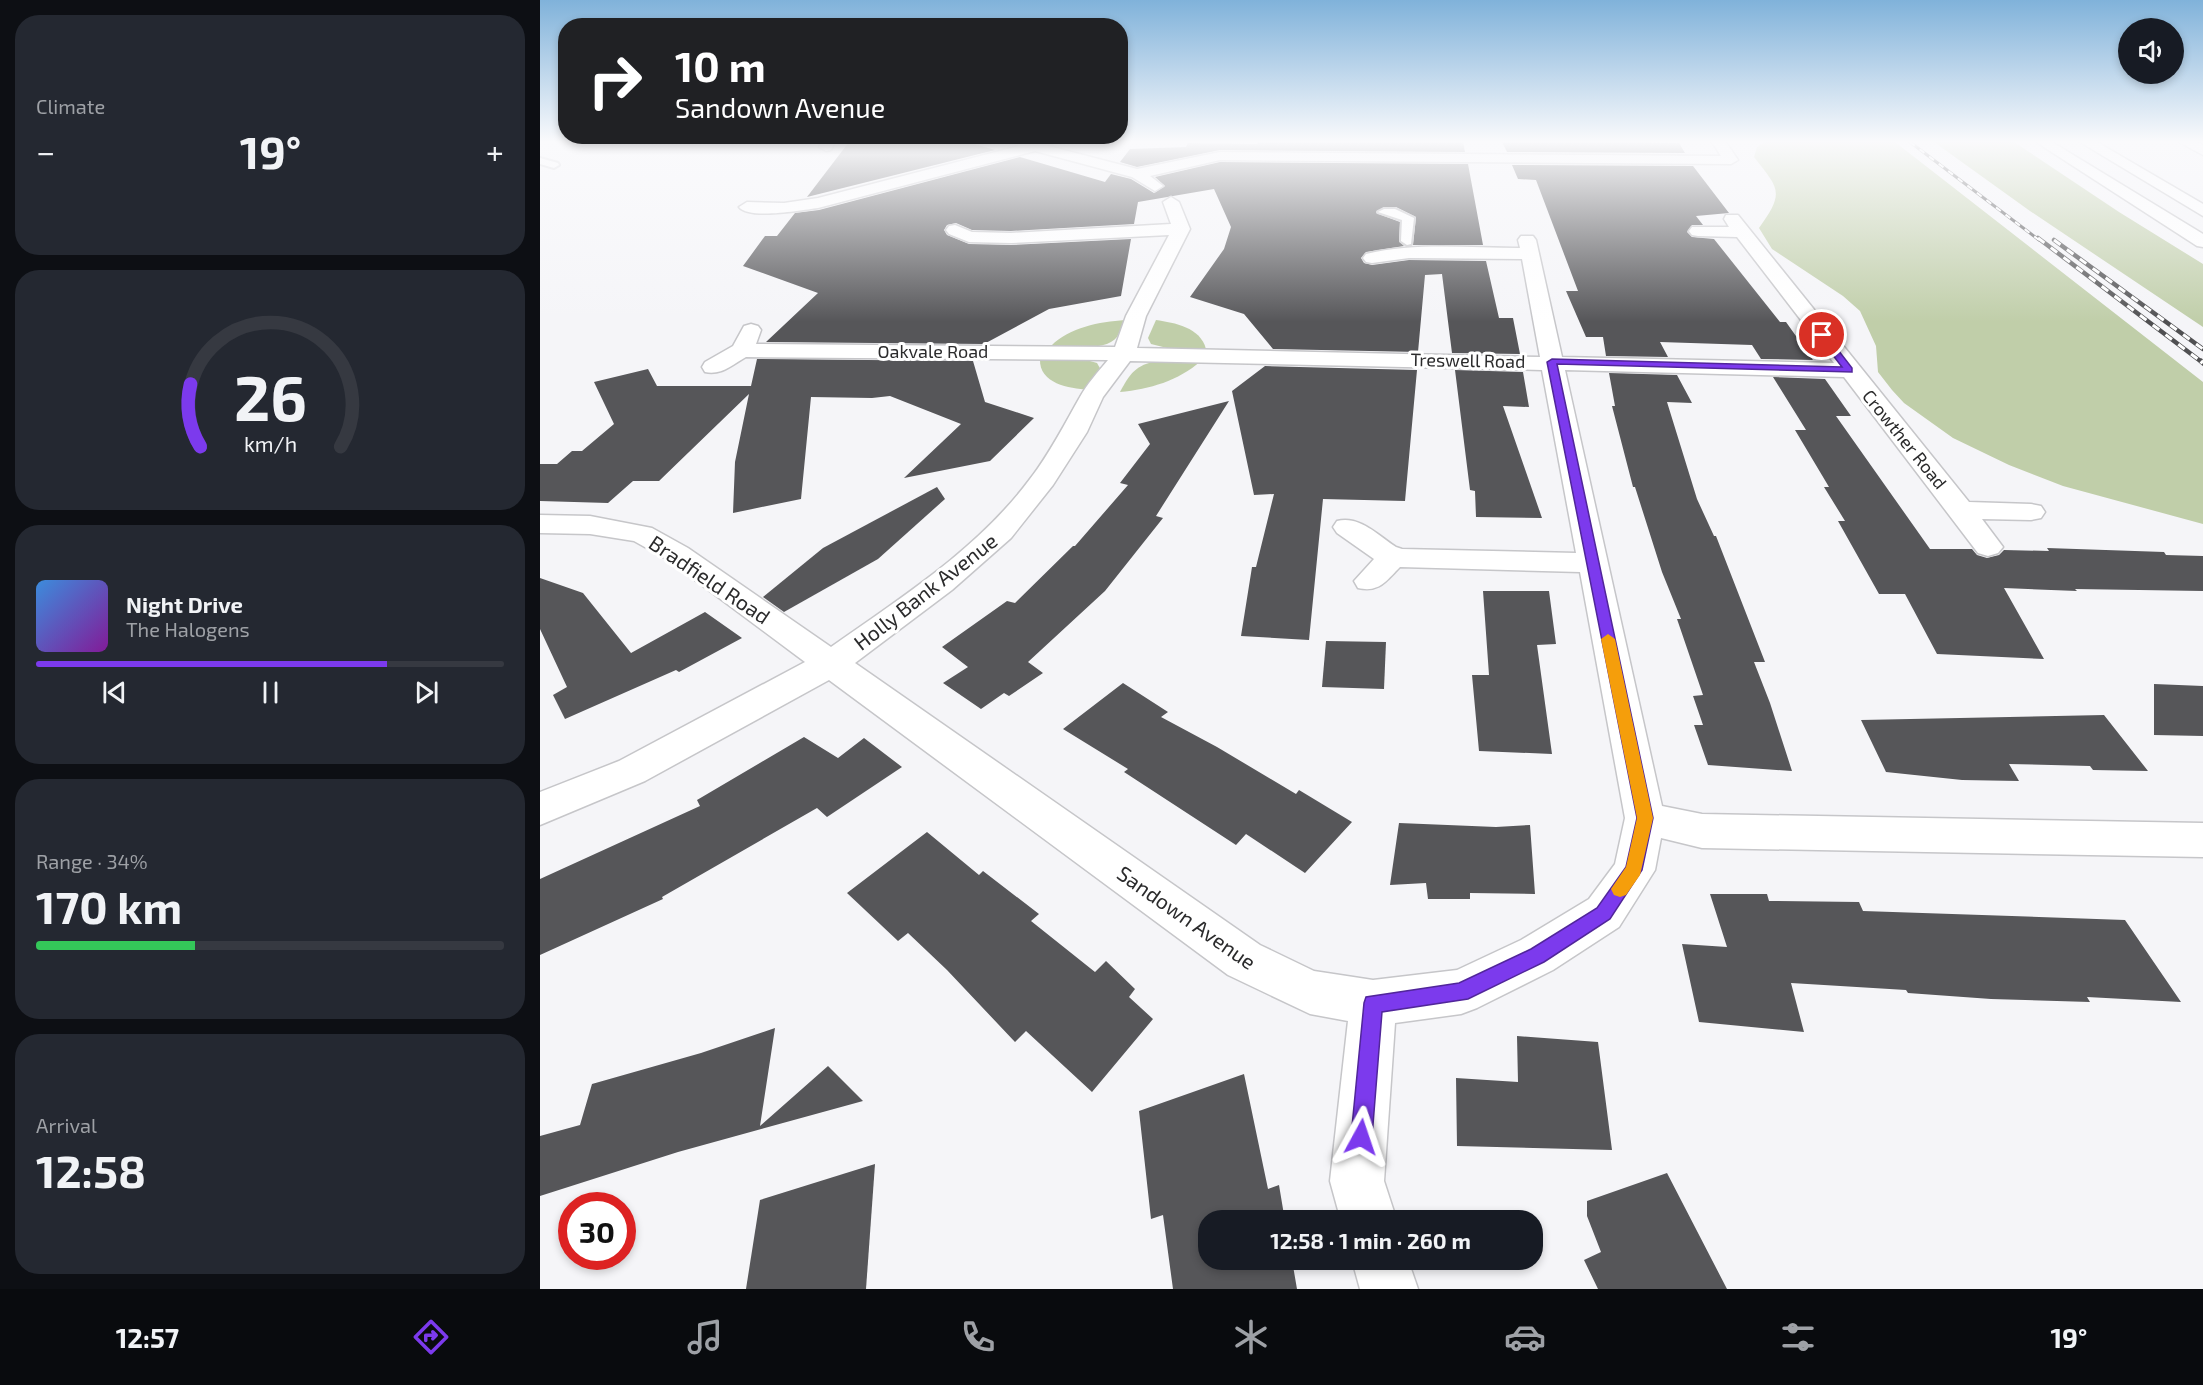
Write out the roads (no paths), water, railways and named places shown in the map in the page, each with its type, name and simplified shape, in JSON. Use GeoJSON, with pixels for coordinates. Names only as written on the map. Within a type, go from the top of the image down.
{"type":"FeatureCollection","features":[{"type":"Feature","properties":{"kind":"main road"},"geometry":{"type":"LineString","coordinates":[[747,207],[784,208],[821,202]]}},
{"type":"Feature","properties":{"kind":"main road"},"geometry":{"type":"LineString","coordinates":[[1166,202],[1171,207]]}},
{"type":"Feature","properties":{"kind":"main road"},"geometry":{"type":"LineString","coordinates":[[2139,202],[2203,242]]}},
{"type":"Feature","properties":{"kind":"main road"},"geometry":{"type":"LineString","coordinates":[[2188,202],[2203,211]]}},
{"type":"Feature","properties":{"kind":"main road"},"geometry":{"type":"LineString","coordinates":[[958,237],[1011,238],[1171,207]]}},
{"type":"Feature","properties":{"kind":"main road","name":"Holly Bank Avenue"},"geometry":{"type":"LineString","coordinates":[[540,809],[632,771],[832,663],[941,583],[1001,532],[1040,485],[1075,432],[1092,396],[1124,354],[1171,207]]}},
{"type":"Feature","properties":{"kind":"main road"},"geometry":{"type":"LineString","coordinates":[[770,220],[784,208]]}},
{"type":"Feature","properties":{"kind":"main road","name":"Crowther Road"},"geometry":{"type":"LineString","coordinates":[[1698,231],[1736,226],[1988,547]]}},
{"type":"Feature","properties":{"kind":"main road"},"geometry":{"type":"LineString","coordinates":[[1372,258],[1408,247]]}},
{"type":"Feature","properties":{"kind":"main road","name":"Sandown Avenue"},"geometry":{"type":"LineString","coordinates":[[832,663],[1244,960],[1310,992],[1373,1003],[1461,992],[1537,956],[1604,913],[1634,870],[1645,818],[1528,247],[1408,247]]}},
{"type":"Feature","properties":{"kind":"main road","name":"Oakvale Road"},"geometry":{"type":"LineString","coordinates":[[713,367],[747,340],[1124,354]]}},
{"type":"Feature","properties":{"kind":"main road","name":"Treswell Road"},"geometry":{"type":"LineString","coordinates":[[1124,354],[1849,370]]}},
{"type":"Feature","properties":{"kind":"main road"},"geometry":{"type":"LineString","coordinates":[[1961,510],[2031,512]]}},
{"type":"Feature","properties":{"kind":"main road","name":"Bradfield Road"},"geometry":{"type":"LineString","coordinates":[[540,524],[590,525],[642,534],[678,554],[832,663]]}},
{"type":"Feature","properties":{"kind":"main road"},"geometry":{"type":"LineString","coordinates":[[1347,527],[1387,555],[1593,563]]}},
{"type":"Feature","properties":{"kind":"main road"},"geometry":{"type":"LineString","coordinates":[[1369,581],[1394,556]]}},
{"type":"Feature","properties":{"kind":"main road"},"geometry":{"type":"LineString","coordinates":[[1645,818],[1702,831],[2203,840]]}},
{"type":"Feature","properties":{"kind":"main road"},"geometry":{"type":"LineString","coordinates":[[1366,1210],[1358,1181],[1373,1003]]}},
{"type":"Feature","properties":{"kind":"main road"},"geometry":{"type":"LineString","coordinates":[[1383,1270],[1389,1289]]}},
{"type":"Feature","properties":{"kind":"lane"},"geometry":{"type":"LineString","coordinates":[[1384,212],[1395,213],[1408,219],[1408,247]]}},
{"type":"Feature","properties":{"kind":"railway"},"geometry":{"type":"LineString","coordinates":[[1989,202],[2039,240]]}},
{"type":"Feature","properties":{"kind":"railway"},"geometry":{"type":"LineString","coordinates":[[2038,238],[2203,363],[2201,361]]}},
{"type":"Feature","properties":{"kind":"railway"},"geometry":{"type":"LineString","coordinates":[[2054,240],[2203,349]]}}]}
